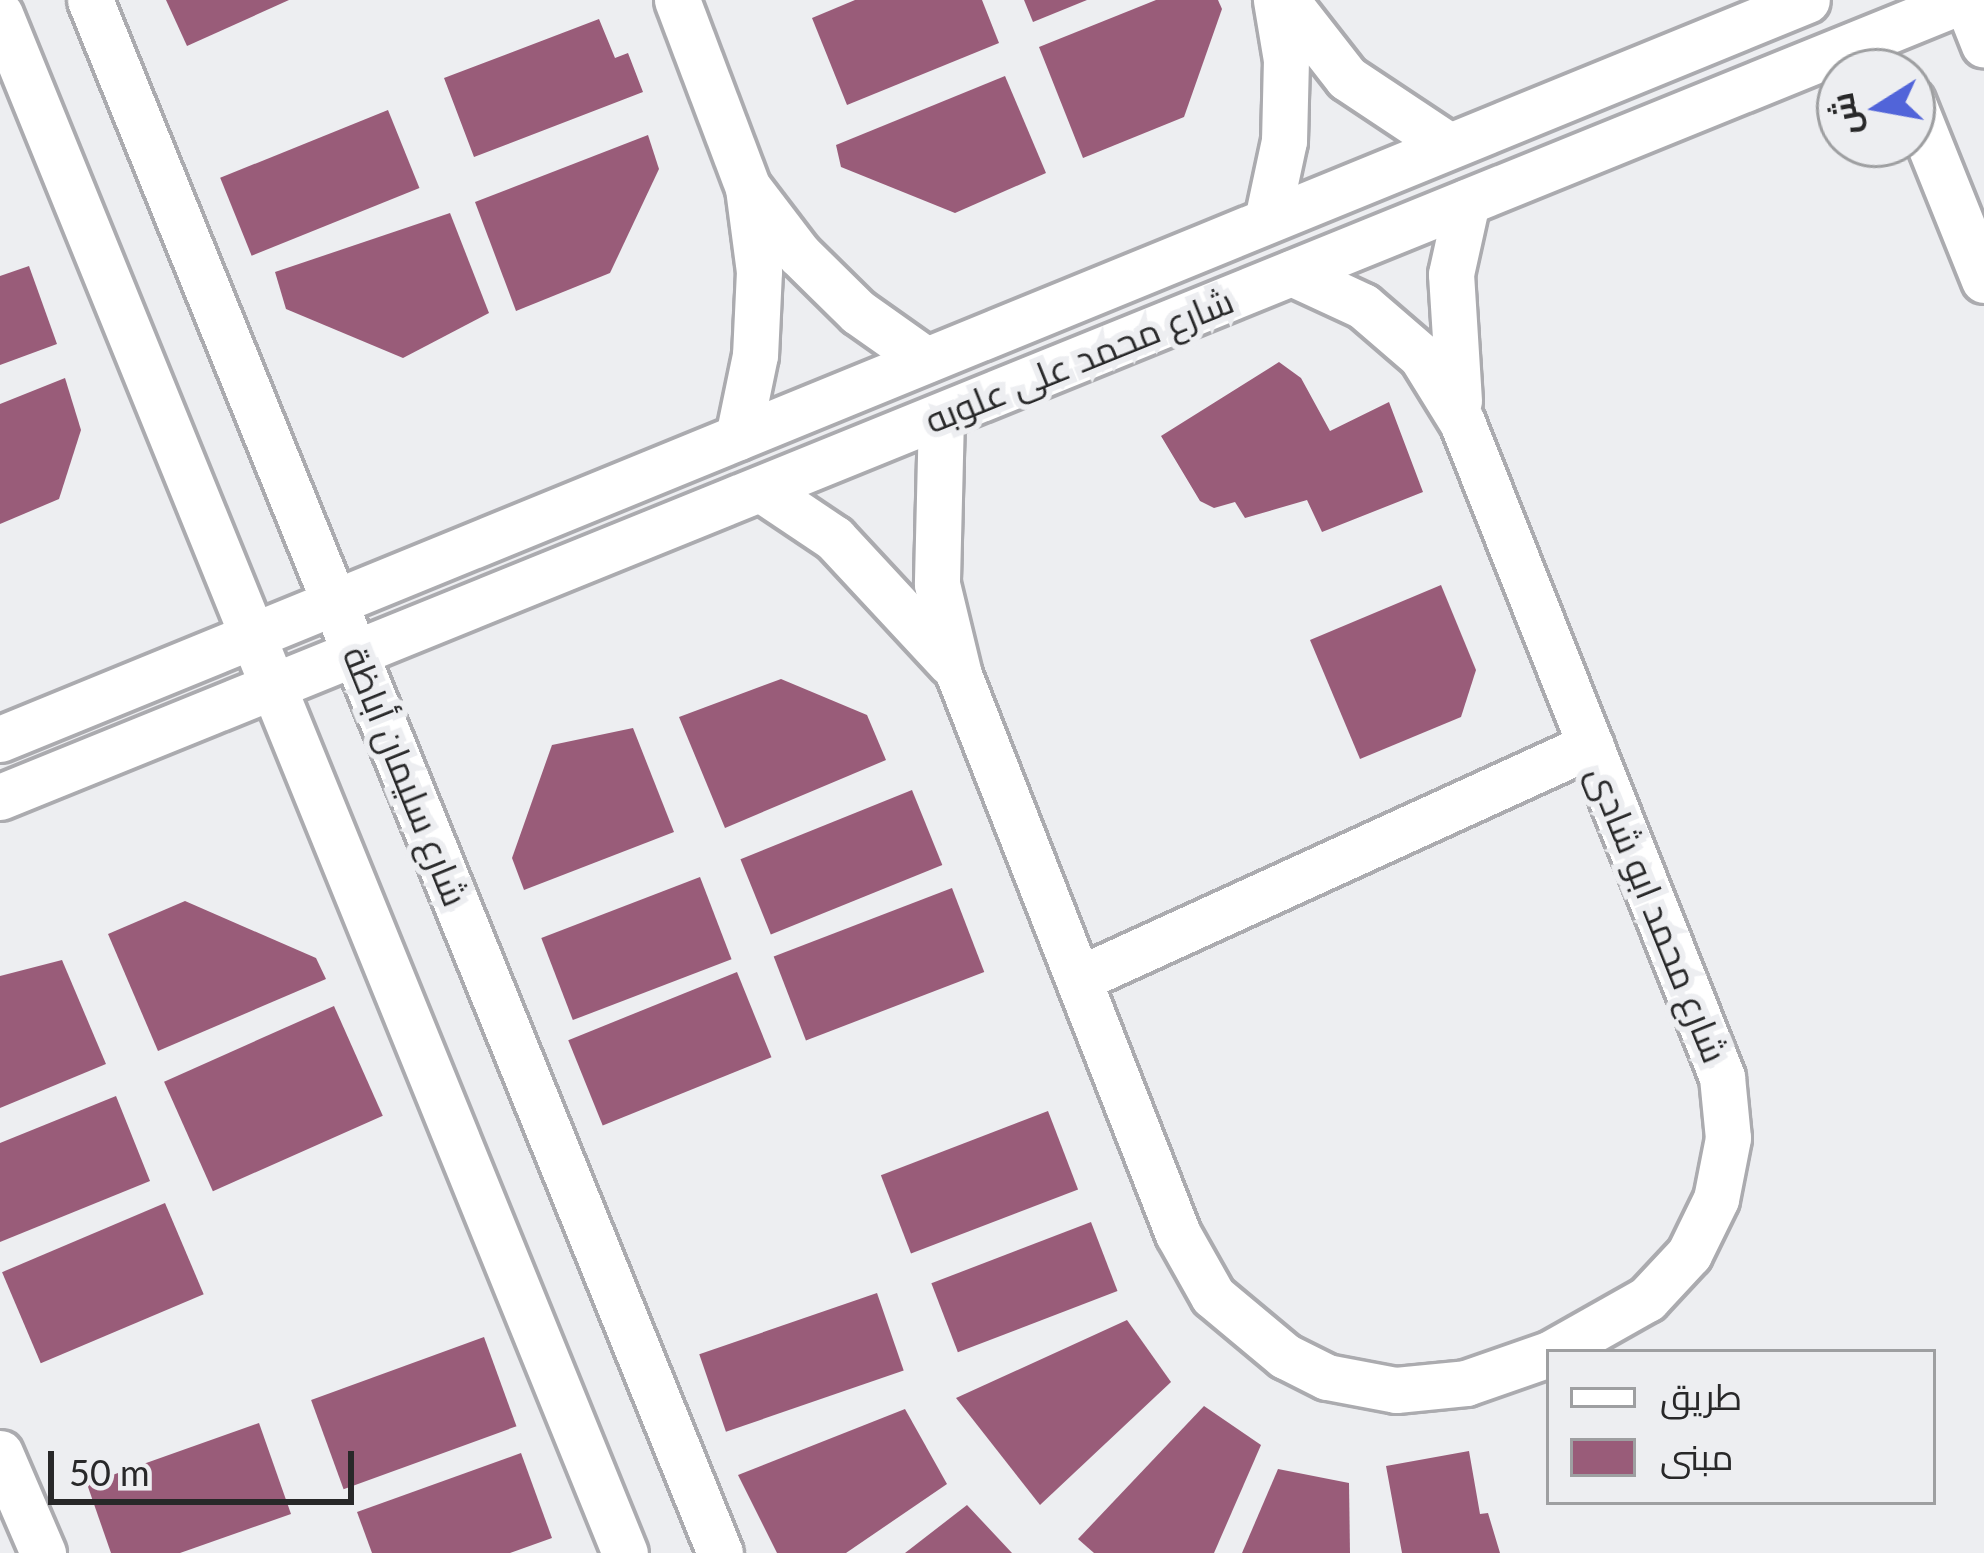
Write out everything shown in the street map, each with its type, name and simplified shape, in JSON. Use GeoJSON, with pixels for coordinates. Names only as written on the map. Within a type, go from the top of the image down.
{"type":"FeatureCollection","features":[{"type":"Feature","properties":{"kind":"street","name":"شارع سليمان أباظة"},"geometry":{"type":"LineString","coordinates":[[90,0],[720,1553]]}},
{"type":"Feature","properties":{"kind":"street"},"geometry":{"type":"LineString","coordinates":[[677,0],[748,188],[759,272],[755,355],[738,436]]}},
{"type":"Feature","properties":{"kind":"street"},"geometry":{"type":"LineString","coordinates":[[1268,220],[1284,141],[1286,60],[1276,0]]}},
{"type":"Feature","properties":{"kind":"street"},"geometry":{"type":"LineString","coordinates":[[1286,0],[1347,77],[1448,145]]}},
{"type":"Feature","properties":{"kind":"street"},"geometry":{"type":"LineString","coordinates":[[1709,40],[1738,0]]}},
{"type":"Feature","properties":{"kind":"street","name":"شارع محمد على علوبه"},"geometry":{"type":"LineString","coordinates":[[0,739],[1808,0]]}},
{"type":"Feature","properties":{"kind":"street","name":"شارع محمد على علوبه"},"geometry":{"type":"LineString","coordinates":[[0,797],[1965,0]]}},
{"type":"Feature","properties":{"kind":"street"},"geometry":{"type":"LineString","coordinates":[[1965,0],[1984,45]]}},
{"type":"Feature","properties":{"kind":"street"},"geometry":{"type":"LineString","coordinates":[[0,14],[625,1553]]}},
{"type":"Feature","properties":{"kind":"street"},"geometry":{"type":"LineString","coordinates":[[1936,161],[1984,280]]}},
{"type":"Feature","properties":{"kind":"street"},"geometry":{"type":"LineString","coordinates":[[748,188],[828,283],[926,360]]}},
{"type":"Feature","properties":{"kind":"street","name":"شارع محمد ابو شادى"},"geometry":{"type":"LineString","coordinates":[[1462,422],[1450,293],[1467,202]]}},
{"type":"Feature","properties":{"kind":"street","name":"شارع محمد ابو شادى"},"geometry":{"type":"LineString","coordinates":[[1292,273],[1363,305],[1421,356],[1462,422],[1722,1077],[1728,1138],[1716,1199],[1689,1254],[1648,1299],[1558,1349]]}},
{"type":"Feature","properties":{"kind":"street","name":"شارع محمد ابو شادى"},"geometry":{"type":"LineString","coordinates":[[941,416],[937,584],[959,675],[1083,977],[1178,1234],[1213,1296],[1263,1345],[1327,1377],[1396,1390],[1466,1383],[1546,1355]]}},
{"type":"Feature","properties":{"kind":"street","name":"شارع محمد ابو شادى"},"geometry":{"type":"LineString","coordinates":[[761,489],[834,538],[898,598],[959,675]]}},
{"type":"Feature","properties":{"kind":"street"},"geometry":{"type":"LineString","coordinates":[[1083,977],[1591,745]]}},
{"type":"Feature","properties":{"kind":"street"},"geometry":{"type":"LineString","coordinates":[[0,1453],[43,1553]]}},
{"type":"Feature","properties":{"kind":"building"},"geometry":{"type":"Polygon","coordinates":[[[166,0],[289,0],[187,46],[166,0]]]}},
{"type":"Feature","properties":{"kind":"building"},"geometry":{"type":"Polygon","coordinates":[[[855,0],[982,0],[999,43],[847,105],[812,18],[855,0]]]}},
{"type":"Feature","properties":{"kind":"building"},"geometry":{"type":"Polygon","coordinates":[[[1024,0],[1087,0],[1033,22],[1024,0]]]}},
{"type":"Feature","properties":{"kind":"building"},"geometry":{"type":"Polygon","coordinates":[[[1156,0],[1218,0],[1222,9],[1184,117],[1083,158],[1039,47],[1156,0]]]}},
{"type":"Feature","properties":{"kind":"building"},"geometry":{"type":"Polygon","coordinates":[[[599,19],[615,58],[628,53],[643,92],[474,157],[444,78],[599,19]]]}},
{"type":"Feature","properties":{"kind":"building"},"geometry":{"type":"Polygon","coordinates":[[[1005,76],[1046,173],[955,213],[841,167],[836,145],[1005,76]]]}},
{"type":"Feature","properties":{"kind":"building"},"geometry":{"type":"Polygon","coordinates":[[[388,110],[419,188],[252,256],[220,178],[388,110]]]}},
{"type":"Feature","properties":{"kind":"building"},"geometry":{"type":"Polygon","coordinates":[[[648,135],[659,169],[610,273],[516,311],[475,202],[648,135]]]}},
{"type":"Feature","properties":{"kind":"building"},"geometry":{"type":"Polygon","coordinates":[[[450,213],[489,313],[403,358],[286,309],[275,272],[450,213]]]}},
{"type":"Feature","properties":{"kind":"building"},"geometry":{"type":"Polygon","coordinates":[[[29,266],[57,344],[0,365],[0,276],[29,266]]]}},
{"type":"Feature","properties":{"kind":"building"},"geometry":{"type":"Polygon","coordinates":[[[1279,362],[1301,378],[1330,431],[1389,402],[1423,492],[1322,532],[1307,500],[1245,518],[1235,502],[1214,508],[1200,501],[1161,436],[1279,362]]]}},
{"type":"Feature","properties":{"kind":"building"},"geometry":{"type":"Polygon","coordinates":[[[65,378],[81,430],[59,499],[0,524],[0,404],[65,378]]]}},
{"type":"Feature","properties":{"kind":"building"},"geometry":{"type":"Polygon","coordinates":[[[1441,585],[1476,670],[1461,717],[1360,759],[1310,640],[1441,585]]]}},
{"type":"Feature","properties":{"kind":"building"},"geometry":{"type":"Polygon","coordinates":[[[781,679],[867,715],[886,760],[725,828],[679,717],[781,679]]]}},
{"type":"Feature","properties":{"kind":"building"},"geometry":{"type":"Polygon","coordinates":[[[633,728],[674,832],[524,890],[512,858],[552,745],[633,728]]]}},
{"type":"Feature","properties":{"kind":"building"},"geometry":{"type":"Polygon","coordinates":[[[912,790],[942,865],[771,934],[740,859],[912,790]]]}},
{"type":"Feature","properties":{"kind":"building"},"geometry":{"type":"Polygon","coordinates":[[[700,877],[732,959],[573,1020],[541,938],[700,877]]]}},
{"type":"Feature","properties":{"kind":"building"},"geometry":{"type":"Polygon","coordinates":[[[952,888],[984,972],[806,1040],[774,956],[952,888]]]}},
{"type":"Feature","properties":{"kind":"building"},"geometry":{"type":"Polygon","coordinates":[[[185,901],[316,958],[326,979],[158,1051],[108,934],[185,901]]]}},
{"type":"Feature","properties":{"kind":"building"},"geometry":{"type":"Polygon","coordinates":[[[62,960],[106,1064],[0,1108],[0,976],[62,960]]]}},
{"type":"Feature","properties":{"kind":"building"},"geometry":{"type":"Polygon","coordinates":[[[737,972],[771,1057],[603,1125],[568,1040],[737,972]]]}},
{"type":"Feature","properties":{"kind":"building"},"geometry":{"type":"Polygon","coordinates":[[[334,1006],[383,1116],[213,1191],[164,1082],[334,1006]]]}},
{"type":"Feature","properties":{"kind":"building"},"geometry":{"type":"Polygon","coordinates":[[[116,1096],[150,1181],[0,1242],[0,1143],[116,1096]]]}},
{"type":"Feature","properties":{"kind":"building"},"geometry":{"type":"Polygon","coordinates":[[[1048,1111],[1078,1189],[911,1254],[881,1175],[1048,1111]]]}},
{"type":"Feature","properties":{"kind":"building"},"geometry":{"type":"Polygon","coordinates":[[[165,1203],[204,1294],[41,1363],[2,1272],[165,1203]]]}},
{"type":"Feature","properties":{"kind":"building"},"geometry":{"type":"Polygon","coordinates":[[[1091,1222],[1118,1291],[958,1352],[931,1283],[1091,1222]]]}},
{"type":"Feature","properties":{"kind":"building"},"geometry":{"type":"Polygon","coordinates":[[[877,1293],[904,1371],[726,1432],[699,1354],[877,1293]]]}},
{"type":"Feature","properties":{"kind":"building"},"geometry":{"type":"Polygon","coordinates":[[[1127,1320],[1171,1382],[1040,1505],[956,1398],[1127,1320]]]}},
{"type":"Feature","properties":{"kind":"building"},"geometry":{"type":"Polygon","coordinates":[[[484,1337],[516,1426],[344,1489],[311,1400],[484,1337]]]}},
{"type":"Feature","properties":{"kind":"building"},"geometry":{"type":"Polygon","coordinates":[[[1204,1406],[1261,1445],[1214,1553],[1094,1553],[1078,1539],[1204,1406]]]}},
{"type":"Feature","properties":{"kind":"building"},"geometry":{"type":"Polygon","coordinates":[[[905,1409],[947,1484],[846,1553],[777,1553],[738,1475],[905,1409]]]}},
{"type":"Feature","properties":{"kind":"building"},"geometry":{"type":"Polygon","coordinates":[[[259,1423],[291,1514],[180,1553],[111,1553],[87,1484],[259,1423]]]}},
{"type":"Feature","properties":{"kind":"building"},"geometry":{"type":"Polygon","coordinates":[[[1469,1451],[1480,1514],[1488,1513],[1500,1553],[1402,1553],[1386,1466],[1469,1451]]]}},
{"type":"Feature","properties":{"kind":"building"},"geometry":{"type":"Polygon","coordinates":[[[521,1453],[552,1538],[510,1553],[372,1553],[357,1512],[521,1453]]]}},
{"type":"Feature","properties":{"kind":"building"},"geometry":{"type":"Polygon","coordinates":[[[1278,1469],[1349,1483],[1350,1553],[1242,1553],[1278,1469]]]}},
{"type":"Feature","properties":{"kind":"building"},"geometry":{"type":"Polygon","coordinates":[[[967,1505],[1012,1553],[905,1553],[967,1505]]]}}]}
